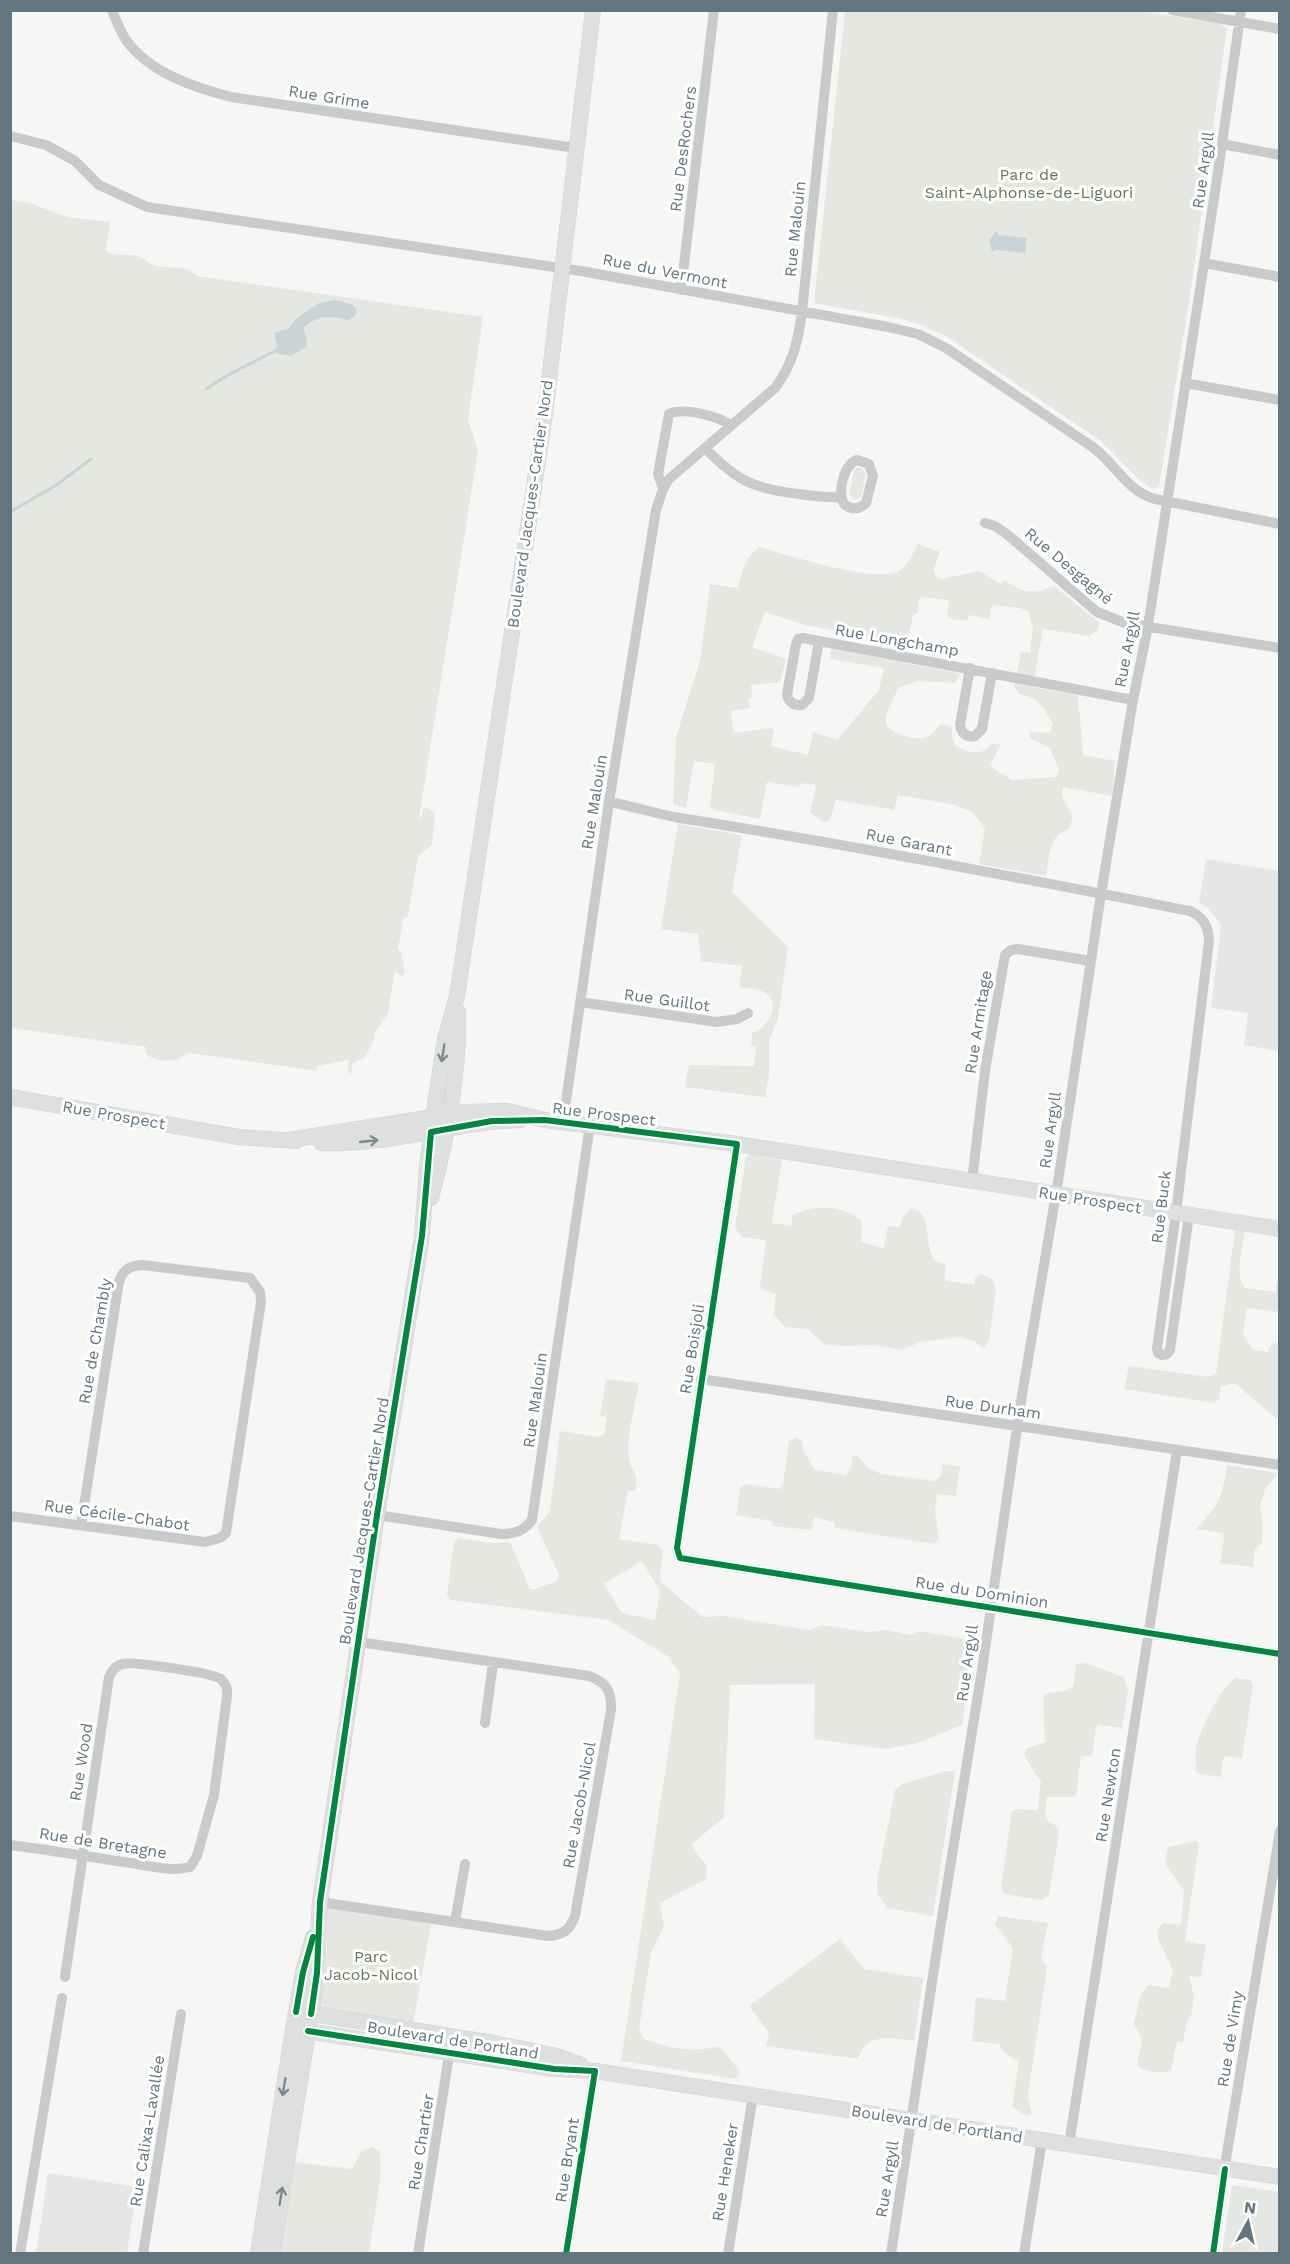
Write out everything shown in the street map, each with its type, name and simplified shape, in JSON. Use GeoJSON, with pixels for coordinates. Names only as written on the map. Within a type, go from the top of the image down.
{"type":"FeatureCollection","features":[{"type":"Feature","properties":{"kind":"street","name":"Rue Grime"},"geometry":{"type":"LineString","coordinates":[[112,10],[126,40],[145,58],[171,76],[198,88],[231,97],[575,148]]}},
{"type":"Feature","properties":{"kind":"street","name":"Boulevard Jacques-Cartier Nord"},"geometry":{"type":"LineString","coordinates":[[258,2253],[303,2013],[303,1972],[320,1908],[377,1515],[440,1123],[445,1039],[457,996],[545,414],[593,10]]}},
{"type":"Feature","properties":{"kind":"street","name":"Rue DesRochers"},"geometry":{"type":"LineString","coordinates":[[681,290],[714,10]]}},
{"type":"Feature","properties":{"kind":"street","name":"Rue Malouin"},"geometry":{"type":"LineString","coordinates":[[563,1122],[609,802],[656,510],[663,489],[676,471],[775,388],[785,375],[796,349],[833,10]]}},
{"type":"Feature","properties":{"kind":"street"},"geometry":{"type":"LineString","coordinates":[[1172,10],[1240,16],[1280,29]]}},
{"type":"Feature","properties":{"kind":"street","name":"Rue Argyll"},"geometry":{"type":"LineString","coordinates":[[891,2253],[1017,1426],[1056,1194],[1090,961],[1133,700],[1148,626],[1240,16]]}},
{"type":"Feature","properties":{"kind":"street","name":"Rue du Vermont"},"geometry":{"type":"LineString","coordinates":[[10,136],[46,145],[75,161],[99,185],[147,207],[562,268],[888,327],[932,340],[1094,448],[1137,492],[1167,502],[1280,524]]}},
{"type":"Feature","properties":{"kind":"street"},"geometry":{"type":"LineString","coordinates":[[1222,144],[1280,154]]}},
{"type":"Feature","properties":{"kind":"street"},"geometry":{"type":"LineString","coordinates":[[1204,263],[1280,277]]}},
{"type":"Feature","properties":{"kind":"street"},"geometry":{"type":"LineString","coordinates":[[1185,383],[1280,400]]}},
{"type":"Feature","properties":{"kind":"street","name":"Rue Malouin"},"geometry":{"type":"LineString","coordinates":[[663,489],[658,474],[669,414],[677,411],[718,418],[731,426]]}},
{"type":"Feature","properties":{"kind":"street"},"geometry":{"type":"LineString","coordinates":[[705,448],[739,478],[755,487],[776,492],[830,498],[841,497]]}},
{"type":"Feature","properties":{"kind":"street","name":"Rue Desgagné"},"geometry":{"type":"LineString","coordinates":[[985,523],[995,526],[1008,535],[1097,612],[1125,622],[1280,648]]}},
{"type":"Feature","properties":{"kind":"street","name":"Rue Longchamp"},"geometry":{"type":"LineString","coordinates":[[819,641],[809,698],[802,705],[795,705],[789,701],[787,694],[796,644],[798,639],[803,638],[970,668],[1133,700]]}},
{"type":"Feature","properties":{"kind":"street","name":"Rue Longchamp"},"geometry":{"type":"LineString","coordinates":[[970,668],[960,725],[963,732],[969,736],[975,736],[982,729],[992,673]]}},
{"type":"Feature","properties":{"kind":"street","name":"Rue Garant"},"geometry":{"type":"LineString","coordinates":[[609,802],[676,818],[815,839],[1190,911],[1201,916]]}},
{"type":"Feature","properties":{"kind":"street","name":"Rue Buck"},"geometry":{"type":"LineString","coordinates":[[1183,1214],[1157,1348],[1158,1353],[1162,1355],[1167,1354],[1170,1350],[1183,1214],[1209,941],[1208,928],[1201,916]]}},
{"type":"Feature","properties":{"kind":"street","name":"Rue Armitage"},"geometry":{"type":"LineString","coordinates":[[972,1181],[985,1071],[1005,955],[1011,950],[1018,949],[1090,961]]}},
{"type":"Feature","properties":{"kind":"street","name":"Rue Guillot"},"geometry":{"type":"LineString","coordinates":[[580,1002],[717,1022],[737,1019],[748,1013]]}},
{"type":"Feature","properties":{"kind":"street","name":"Rue Prospect"},"geometry":{"type":"LineString","coordinates":[[10,1097],[239,1137],[289,1140],[440,1123],[545,1120],[737,1144],[1280,1229]]}},
{"type":"Feature","properties":{"kind":"street","name":"Rue Malouin"},"geometry":{"type":"LineString","coordinates":[[377,1515],[501,1534],[520,1532],[532,1520],[590,1125]]}},
{"type":"Feature","properties":{"kind":"street","name":"Rue Boisjoli"},"geometry":{"type":"LineString","coordinates":[[680,1557],[677,1548],[737,1144]]}},
{"type":"Feature","properties":{"kind":"street","name":"Rue de Chambly"},"geometry":{"type":"LineString","coordinates":[[81,1525],[119,1281],[123,1272],[130,1266],[142,1264],[250,1278],[260,1292],[261,1302],[228,1526],[226,1533],[220,1538]]}},
{"type":"Feature","properties":{"kind":"street","name":"Rue Durham"},"geometry":{"type":"LineString","coordinates":[[701,1379],[1280,1465]]}},
{"type":"Feature","properties":{"kind":"street","name":"Rue Newton"},"geometry":{"type":"LineString","coordinates":[[1069,2145],[1177,1450]]}},
{"type":"Feature","properties":{"kind":"street","name":"Rue Cécile-Chabot"},"geometry":{"type":"LineString","coordinates":[[10,1516],[205,1542],[220,1538]]}},
{"type":"Feature","properties":{"kind":"street","name":"Rue du Dominion"},"geometry":{"type":"LineString","coordinates":[[680,1557],[1280,1654]]}},
{"type":"Feature","properties":{"kind":"street","name":"Rue Jacob-Nicol"},"geometry":{"type":"LineString","coordinates":[[320,1908],[456,1922],[548,1936],[562,1934],[570,1926],[575,1916],[611,1710],[611,1695],[608,1689],[598,1679],[589,1676],[359,1642]]}},
{"type":"Feature","properties":{"kind":"street","name":"Rue Wood"},"geometry":{"type":"LineString","coordinates":[[65,1977],[81,1855],[109,1677],[117,1665],[132,1663],[213,1675],[228,1689],[214,1796],[197,1856],[190,1867]]}},
{"type":"Feature","properties":{"kind":"street"},"geometry":{"type":"LineString","coordinates":[[485,1723],[494,1663]]}},
{"type":"Feature","properties":{"kind":"street","name":"Rue de Vimy"},"geometry":{"type":"LineString","coordinates":[[1213,2253],[1280,1831]]}},
{"type":"Feature","properties":{"kind":"street","name":"Rue de Bretagne"},"geometry":{"type":"LineString","coordinates":[[10,1845],[173,1869],[190,1867]]}},
{"type":"Feature","properties":{"kind":"street"},"geometry":{"type":"LineString","coordinates":[[456,1922],[465,1864]]}},
{"type":"Feature","properties":{"kind":"street"},"geometry":{"type":"LineString","coordinates":[[20,2253],[62,1998]]}},
{"type":"Feature","properties":{"kind":"street","name":"Boulevard de Portland"},"geometry":{"type":"LineString","coordinates":[[303,2013],[452,2036],[557,2056],[595,2071]]}},
{"type":"Feature","properties":{"kind":"street","name":"Rue Calixa-Lavallée"},"geometry":{"type":"LineString","coordinates":[[143,2253],[181,2014]]}},
{"type":"Feature","properties":{"kind":"street","name":"Boulevard Jacques-Cartier Nord"},"geometry":{"type":"LineString","coordinates":[[272,2253],[300,2030]]}},
{"type":"Feature","properties":{"kind":"street","name":"Boulevard de Portland"},"geometry":{"type":"LineString","coordinates":[[300,2030],[554,2069],[595,2071],[1280,2177]]}},
{"type":"Feature","properties":{"kind":"street","name":"Rue Chartier"},"geometry":{"type":"LineString","coordinates":[[418,2253],[452,2036]]}},
{"type":"Feature","properties":{"kind":"street","name":"Rue Bryant"},"geometry":{"type":"LineString","coordinates":[[566,2253],[595,2071]]}},
{"type":"Feature","properties":{"kind":"street","name":"Rue Heneker"},"geometry":{"type":"LineString","coordinates":[[728,2253],[753,2095]]}},
{"type":"Feature","properties":{"kind":"street"},"geometry":{"type":"LineString","coordinates":[[1024,2253],[1042,2140]]}},
{"type":"Feature","properties":{"kind":"shaded area"},"geometry":{"type":"Polygon","coordinates":[[[996,231],[998,235],[1027,238],[1025,253],[996,250],[992,252],[989,240],[996,231]]]}},
{"type":"Feature","properties":{"kind":"shaded area"},"geometry":{"type":"Polygon","coordinates":[[[336,300],[353,305],[357,310],[354,317],[348,320],[329,317],[314,320],[303,328],[307,340],[306,347],[291,356],[278,354],[274,350],[277,348],[274,333],[289,328],[296,319],[319,303],[336,300]]]}},
{"type":"Feature","properties":{"kind":"shaded area"},"geometry":{"type":"Polygon","coordinates":[[[1206,859],[1279,871],[1279,1051],[1244,1045],[1248,1013],[1211,1008],[1221,925],[1208,908],[1199,903],[1206,859]]]}},
{"type":"Feature","properties":{"kind":"shaded area"},"geometry":{"type":"Polygon","coordinates":[[[48,2173],[137,2187],[127,2253],[36,2253],[48,2173]]]}},
{"type":"Feature","properties":{"kind":"green space","name":"Parc de Saint-Alphonse-de-Liguori"},"geometry":{"type":"Polygon","coordinates":[[[845,11],[1139,11],[1219,23],[1227,28],[1189,302],[1159,487],[1153,489],[1145,484],[1098,439],[946,336],[901,319],[814,303],[845,11]]]}},
{"type":"Feature","properties":{"kind":"green space"},"geometry":{"type":"Polygon","coordinates":[[[11,200],[30,203],[67,217],[110,222],[106,250],[115,254],[143,258],[156,266],[186,269],[197,276],[483,317],[468,419],[478,451],[419,817],[422,817],[423,809],[426,807],[435,813],[432,845],[418,857],[408,916],[403,920],[398,949],[401,951],[405,973],[401,976],[395,971],[388,1013],[374,1034],[375,1038],[365,1057],[352,1064],[351,1074],[348,1072],[349,1060],[317,1066],[318,1071],[189,1053],[175,1060],[163,1060],[147,1055],[146,1047],[11,1028],[11,200]]]}},
{"type":"Feature","properties":{"kind":"green space"},"geometry":{"type":"Polygon","coordinates":[[[862,468],[866,474],[861,497],[856,500],[849,495],[854,471],[862,468]]]}},
{"type":"Feature","properties":{"kind":"green space"},"geometry":{"type":"Polygon","coordinates":[[[918,544],[940,552],[934,569],[936,577],[941,579],[979,571],[1001,584],[1004,580],[1017,588],[1028,591],[1039,591],[1054,586],[1100,623],[1097,631],[1089,636],[1043,629],[1033,687],[1078,695],[1083,755],[1115,761],[1112,796],[1063,787],[1062,796],[1073,817],[1069,829],[1057,836],[1054,841],[1046,876],[979,864],[985,828],[973,813],[955,805],[898,795],[894,810],[836,800],[830,820],[823,822],[810,813],[816,785],[804,783],[797,787],[767,782],[760,819],[710,807],[715,764],[694,761],[686,808],[673,804],[676,737],[700,661],[710,584],[738,588],[747,560],[759,547],[831,567],[871,574],[887,574],[902,569],[918,544]],[[920,597],[918,612],[913,616],[907,643],[805,625],[765,612],[752,647],[786,659],[780,682],[751,685],[750,708],[731,711],[734,733],[770,728],[774,730],[771,746],[808,755],[813,732],[837,740],[879,690],[884,668],[831,659],[830,653],[834,649],[958,673],[960,676],[955,683],[918,681],[898,688],[886,719],[888,727],[892,730],[904,736],[923,738],[931,735],[941,724],[952,727],[955,745],[964,750],[978,752],[991,744],[1001,744],[990,766],[1012,780],[1056,777],[1059,770],[1050,748],[1030,738],[1030,732],[1050,733],[1053,724],[1040,704],[1026,695],[1019,694],[1014,687],[1021,652],[1030,653],[1033,628],[1029,612],[1020,608],[992,605],[990,619],[969,615],[968,620],[954,620],[947,616],[949,600],[920,597]]]}},
{"type":"Feature","properties":{"kind":"green space"},"geometry":{"type":"Polygon","coordinates":[[[678,824],[742,835],[732,892],[788,947],[778,1018],[769,1041],[769,1075],[765,1097],[685,1087],[689,1065],[754,1066],[756,1046],[751,1045],[752,1033],[765,1025],[773,1006],[767,994],[757,989],[739,987],[742,966],[701,961],[698,934],[661,929],[678,824]]]}},
{"type":"Feature","properties":{"kind":"green space"},"geometry":{"type":"Polygon","coordinates":[[[750,1154],[782,1160],[772,1223],[791,1226],[793,1215],[802,1211],[819,1208],[838,1209],[862,1221],[861,1242],[884,1248],[888,1226],[899,1227],[903,1217],[911,1208],[917,1210],[926,1223],[929,1246],[934,1260],[946,1265],[944,1280],[975,1285],[975,1278],[981,1274],[992,1279],[996,1290],[989,1341],[984,1348],[974,1341],[960,1337],[920,1342],[902,1350],[874,1345],[841,1346],[824,1344],[808,1329],[785,1327],[774,1315],[776,1294],[760,1286],[766,1240],[742,1237],[735,1228],[746,1156],[750,1154]]]}},
{"type":"Feature","properties":{"kind":"green space"},"geometry":{"type":"Polygon","coordinates":[[[1235,1230],[1245,1231],[1240,1276],[1245,1288],[1275,1292],[1279,1274],[1279,1312],[1247,1308],[1243,1334],[1253,1350],[1268,1352],[1272,1345],[1279,1343],[1279,1421],[1235,1383],[1221,1386],[1219,1399],[1214,1403],[1124,1389],[1129,1366],[1209,1377],[1216,1374],[1235,1230]]]}},
{"type":"Feature","properties":{"kind":"green space"},"geometry":{"type":"Polygon","coordinates":[[[606,1379],[639,1383],[628,1451],[636,1477],[636,1485],[635,1491],[628,1491],[619,1539],[658,1545],[663,1552],[661,1582],[702,1617],[723,1616],[809,1630],[822,1625],[868,1632],[886,1630],[912,1635],[919,1631],[972,1640],[974,1644],[962,1725],[918,1743],[885,1749],[814,1739],[815,1684],[730,1685],[724,1817],[691,1845],[707,1866],[706,1879],[660,1903],[664,1926],[651,1953],[639,2029],[644,2039],[672,2047],[698,2049],[719,2047],[740,2072],[736,2079],[621,2061],[680,1674],[669,1657],[608,1620],[450,1600],[447,1594],[454,1542],[459,1538],[494,1543],[510,1542],[530,1589],[557,1581],[559,1575],[537,1527],[550,1511],[560,1431],[598,1437],[604,1434],[607,1417],[600,1416],[606,1379]],[[642,1561],[604,1584],[622,1613],[655,1620],[660,1591],[642,1561]]]}},
{"type":"Feature","properties":{"kind":"green space"},"geometry":{"type":"Polygon","coordinates":[[[797,1438],[802,1441],[804,1452],[815,1470],[846,1475],[851,1467],[853,1455],[858,1456],[867,1467],[881,1474],[935,1481],[941,1476],[943,1464],[960,1466],[956,1496],[937,1494],[935,1511],[939,1539],[934,1544],[835,1528],[834,1522],[814,1517],[812,1530],[773,1526],[772,1521],[736,1515],[740,1488],[746,1484],[779,1489],[783,1485],[789,1441],[797,1438]]]}},
{"type":"Feature","properties":{"kind":"green space"},"geometry":{"type":"Polygon","coordinates":[[[1227,1465],[1278,1473],[1265,1489],[1260,1505],[1263,1523],[1262,1543],[1255,1549],[1253,1567],[1220,1563],[1223,1533],[1196,1529],[1218,1501],[1227,1465]]]}},
{"type":"Feature","properties":{"kind":"green space"},"geometry":{"type":"Polygon","coordinates":[[[1085,1663],[1124,1677],[1128,1692],[1122,1728],[1099,1725],[1096,1727],[1092,1755],[1081,1757],[1076,1795],[1074,1797],[1047,1797],[1045,1812],[1047,1820],[1055,1825],[1059,1832],[1049,1895],[1042,1900],[1004,1894],[1001,1887],[1012,1811],[1016,1809],[1038,1810],[1041,1781],[1024,1755],[1026,1749],[1045,1742],[1043,1697],[1045,1694],[1068,1690],[1073,1686],[1076,1664],[1085,1663]]]}},
{"type":"Feature","properties":{"kind":"green space"},"geometry":{"type":"Polygon","coordinates":[[[1235,1678],[1250,1680],[1253,1685],[1242,1758],[1226,1756],[1223,1759],[1221,1777],[1200,1774],[1196,1772],[1198,1739],[1217,1700],[1235,1678]]]}},
{"type":"Feature","properties":{"kind":"green space"},"geometry":{"type":"Polygon","coordinates":[[[946,1771],[955,1771],[933,1916],[887,1908],[877,1893],[877,1880],[895,1790],[902,1784],[946,1771]]]}},
{"type":"Feature","properties":{"kind":"green space"},"geometry":{"type":"Polygon","coordinates":[[[1196,1841],[1199,1844],[1185,1941],[1206,1945],[1201,1977],[1189,1976],[1194,1996],[1191,2016],[1187,2021],[1183,2042],[1177,2042],[1171,2070],[1153,2072],[1137,2065],[1142,2039],[1134,2024],[1140,1996],[1148,1985],[1169,1988],[1173,1970],[1159,1941],[1157,1930],[1163,1923],[1181,1925],[1184,1891],[1165,1863],[1168,1847],[1196,1841]]]}},
{"type":"Feature","properties":{"kind":"green space","name":"Parc Jacob-Nicol"},"geometry":{"type":"Polygon","coordinates":[[[320,1902],[432,1919],[412,2030],[311,2014],[320,1902]]]}},
{"type":"Feature","properties":{"kind":"green space"},"geometry":{"type":"Polygon","coordinates":[[[998,1916],[1048,1923],[1041,1959],[1047,1967],[1028,2096],[1032,2113],[1027,2116],[1012,2107],[1019,2062],[1003,2051],[999,2044],[972,2041],[976,1997],[1005,2001],[1013,1948],[995,1924],[998,1916]]]}},
{"type":"Feature","properties":{"kind":"green space"},"geometry":{"type":"Polygon","coordinates":[[[840,1939],[864,1969],[923,1978],[914,2041],[888,2038],[873,2041],[862,2050],[858,2059],[766,2046],[769,2033],[749,2006],[840,1939]]]}},
{"type":"Feature","properties":{"kind":"green space"},"geometry":{"type":"Polygon","coordinates":[[[372,2147],[380,2152],[381,2174],[369,2253],[280,2254],[294,2162],[352,2169],[362,2151],[372,2147]]]}},
{"type":"Feature","properties":{"kind":"green space"},"geometry":{"type":"Polygon","coordinates":[[[1232,2185],[1279,2192],[1279,2253],[1222,2253],[1232,2185]]]}},
{"type":"Feature","properties":{"kind":"waterway"},"geometry":{"type":"LineString","coordinates":[[206,389],[275,351]]}},
{"type":"Feature","properties":{"kind":"waterway"},"geometry":{"type":"LineString","coordinates":[[10,512],[55,486],[91,459]]}},
{"type":"Feature","properties":{"kind":"cycle path"},"geometry":{"type":"LineString","coordinates":[[311,2014],[317,1973],[320,1902],[377,1515],[422,1236],[431,1132],[492,1121],[545,1120],[737,1144],[677,1548],[680,1558],[1280,1654]]}},
{"type":"Feature","properties":{"kind":"cycle path"},"geometry":{"type":"LineString","coordinates":[[296,2012],[303,1972],[313,1937]]}},
{"type":"Feature","properties":{"kind":"cycle path"},"geometry":{"type":"LineString","coordinates":[[308,2031],[554,2069],[595,2071],[566,2254]]}},
{"type":"Feature","properties":{"kind":"cycle path"},"geometry":{"type":"LineString","coordinates":[[1213,2254],[1225,2169]]}}]}
